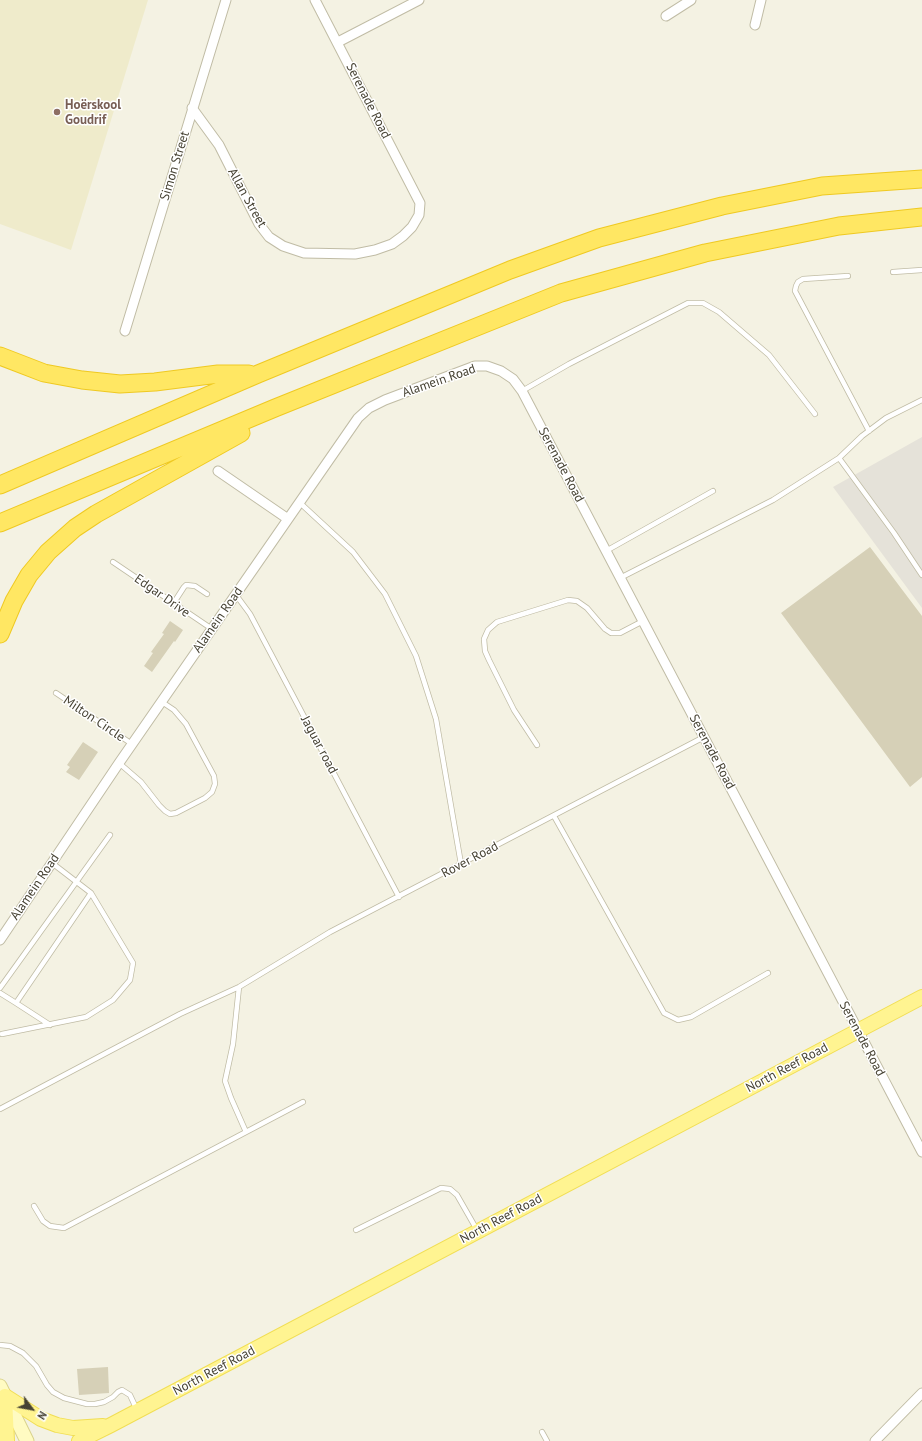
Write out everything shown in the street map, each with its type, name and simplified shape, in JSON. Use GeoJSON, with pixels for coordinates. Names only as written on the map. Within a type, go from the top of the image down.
{"type":"FeatureCollection","features":[{"type":"Feature","properties":{"kind":"highway"},"geometry":{"type":"LineString","coordinates":[[0,485],[258,374],[510,270],[599,238],[722,206],[822,186],[922,179]]}},
{"type":"Feature","properties":{"kind":"highway"},"geometry":{"type":"LineString","coordinates":[[0,523],[275,408],[561,293],[705,253],[839,226],[922,217]]}},
{"type":"Feature","properties":{"kind":"highway"},"geometry":{"type":"LineString","coordinates":[[0,356],[44,373],[82,380],[120,384],[155,382],[218,374],[258,374]]}},
{"type":"Feature","properties":{"kind":"highway"},"geometry":{"type":"LineString","coordinates":[[0,634],[14,601],[29,575],[48,552],[74,528],[145,486],[250,429],[263,420],[275,408]]}},
{"type":"Feature","properties":{"kind":"main road","name":"North Reef Road"},"geometry":{"type":"LineString","coordinates":[[79,1441],[922,997]]}},
{"type":"Feature","properties":{"kind":"main road"},"geometry":{"type":"LineString","coordinates":[[3,1391],[41,1419],[57,1425],[73,1428],[111,1425]]}},
{"type":"Feature","properties":{"kind":"main road"},"geometry":{"type":"LineString","coordinates":[[3,1391],[7,1441]]}},
{"type":"Feature","properties":{"kind":"main road"},"geometry":{"type":"LineString","coordinates":[[3,1391],[27,1441]]}},
{"type":"Feature","properties":{"kind":"street","name":"Simon Street"},"geometry":{"type":"LineString","coordinates":[[125,331],[226,0]]}},
{"type":"Feature","properties":{"kind":"street","name":"Serenade Road"},"geometry":{"type":"LineString","coordinates":[[316,0],[420,203]]}},
{"type":"Feature","properties":{"kind":"street"},"geometry":{"type":"LineString","coordinates":[[338,42],[419,0]]}},
{"type":"Feature","properties":{"kind":"street"},"geometry":{"type":"LineString","coordinates":[[666,16],[691,0]]}},
{"type":"Feature","properties":{"kind":"street"},"geometry":{"type":"LineString","coordinates":[[755,25],[761,0]]}},
{"type":"Feature","properties":{"kind":"street","name":"Allan Street"},"geometry":{"type":"LineString","coordinates":[[192,108],[219,145],[259,224],[269,237],[283,246],[304,253],[355,254],[375,250],[392,244],[412,227],[419,215],[420,203]]}},
{"type":"Feature","properties":{"kind":"street","name":"Alamein Road"},"geometry":{"type":"LineString","coordinates":[[0,940],[132,744],[358,418],[369,408],[385,400],[475,366],[487,366]]}},
{"type":"Feature","properties":{"kind":"street","name":"Serenade Road"},"geometry":{"type":"LineString","coordinates":[[487,366],[501,371],[513,379],[522,391],[857,1031],[922,1152]]}},
{"type":"Feature","properties":{"kind":"street"},"geometry":{"type":"LineString","coordinates":[[218,471],[288,519]]}},
{"type":"Feature","properties":{"kind":"street"},"geometry":{"type":"LineString","coordinates":[[875,1441],[922,1393]]}},
{"type":"Feature","properties":{"kind":"lane"},"geometry":{"type":"LineString","coordinates":[[893,272],[922,270]]}},
{"type":"Feature","properties":{"kind":"lane"},"geometry":{"type":"LineString","coordinates":[[848,276],[803,279],[798,282],[795,291],[869,431]]}},
{"type":"Feature","properties":{"kind":"lane"},"geometry":{"type":"LineString","coordinates":[[522,391],[569,364],[688,303],[703,303],[719,312],[769,355],[815,414]]}},
{"type":"Feature","properties":{"kind":"lane"},"geometry":{"type":"LineString","coordinates":[[620,578],[773,500],[839,458],[862,436],[886,418],[922,400]]}},
{"type":"Feature","properties":{"kind":"lane"},"geometry":{"type":"LineString","coordinates":[[839,458],[894,533],[922,576]]}},
{"type":"Feature","properties":{"kind":"lane"},"geometry":{"type":"LineString","coordinates":[[606,551],[714,491]]}},
{"type":"Feature","properties":{"kind":"lane"},"geometry":{"type":"LineString","coordinates":[[299,502],[353,552],[385,594],[416,656],[436,720],[461,864]]}},
{"type":"Feature","properties":{"kind":"lane","name":"Edgar Drive"},"geometry":{"type":"LineString","coordinates":[[113,562],[212,629]]}},
{"type":"Feature","properties":{"kind":"lane"},"geometry":{"type":"LineString","coordinates":[[173,604],[186,585],[194,586],[207,594]]}},
{"type":"Feature","properties":{"kind":"lane","name":"Jaguar road"},"geometry":{"type":"LineString","coordinates":[[236,596],[254,622],[399,897]]}},
{"type":"Feature","properties":{"kind":"lane"},"geometry":{"type":"LineString","coordinates":[[537,745],[514,710],[485,651],[484,639],[488,630],[497,622],[568,600],[577,601],[587,608],[605,629],[611,632],[620,633],[643,621]]}},
{"type":"Feature","properties":{"kind":"lane","name":"Milton Circle"},"geometry":{"type":"LineString","coordinates":[[56,693],[132,744]]}},
{"type":"Feature","properties":{"kind":"lane"},"geometry":{"type":"LineString","coordinates":[[120,763],[141,782],[159,805],[170,814],[176,813],[205,798],[212,792],[215,784],[214,776],[186,724],[174,710],[162,702]]}},
{"type":"Feature","properties":{"kind":"lane","name":"Rover Road"},"geometry":{"type":"LineString","coordinates":[[0,1109],[180,1014],[239,987],[330,932],[704,737]]}},
{"type":"Feature","properties":{"kind":"lane"},"geometry":{"type":"LineString","coordinates":[[554,816],[664,1013],[678,1020],[691,1018],[768,973]]}},
{"type":"Feature","properties":{"kind":"lane"},"geometry":{"type":"LineString","coordinates":[[0,988],[110,834]]}},
{"type":"Feature","properties":{"kind":"lane"},"geometry":{"type":"LineString","coordinates":[[2,1034],[86,1017],[113,1000],[130,980],[133,963],[91,893],[52,863]]}},
{"type":"Feature","properties":{"kind":"lane"},"geometry":{"type":"LineString","coordinates":[[16,1003],[91,893]]}},
{"type":"Feature","properties":{"kind":"lane"},"geometry":{"type":"LineString","coordinates":[[239,987],[233,1044],[225,1081],[246,1132]]}},
{"type":"Feature","properties":{"kind":"lane"},"geometry":{"type":"LineString","coordinates":[[0,993],[50,1025]]}},
{"type":"Feature","properties":{"kind":"lane"},"geometry":{"type":"LineString","coordinates":[[34,1206],[43,1221],[50,1226],[64,1228],[303,1102]]}},
{"type":"Feature","properties":{"kind":"lane"},"geometry":{"type":"LineString","coordinates":[[356,1230],[441,1188],[450,1189],[457,1195],[478,1231]]}},
{"type":"Feature","properties":{"kind":"lane"},"geometry":{"type":"LineString","coordinates":[[0,1345],[10,1346],[23,1353],[36,1366],[53,1392],[64,1398],[86,1404],[95,1404],[104,1402],[122,1390],[130,1395],[138,1411]]}},
{"type":"Feature","properties":{"kind":"lane"},"geometry":{"type":"LineString","coordinates":[[542,1432],[547,1441]]}},
{"type":"Feature","properties":{"kind":"shaded area","name":"Hoërskool Goudrif"},"geometry":{"type":"Polygon","coordinates":[[[0,0],[148,0],[71,250],[0,224],[0,0]]]}},
{"type":"Feature","properties":{"kind":"shaded area"},"geometry":{"type":"Polygon","coordinates":[[[922,437],[922,608],[833,487],[922,437]]]}},
{"type":"Feature","properties":{"kind":"building"},"geometry":{"type":"Polygon","coordinates":[[[870,547],[922,616],[922,777],[910,787],[781,613],[870,547]]]}},
{"type":"Feature","properties":{"kind":"building"},"geometry":{"type":"Polygon","coordinates":[[[170,621],[183,630],[152,672],[144,666],[153,653],[151,652],[164,634],[162,633],[170,621]]]}},
{"type":"Feature","properties":{"kind":"building"},"geometry":{"type":"Polygon","coordinates":[[[83,742],[98,752],[79,780],[66,772],[70,767],[67,765],[83,742]]]}},
{"type":"Feature","properties":{"kind":"building"},"geometry":{"type":"Polygon","coordinates":[[[108,1367],[109,1393],[79,1395],[77,1369],[108,1367]]]}},
{"type":"Feature","properties":{"kind":"place","name":"Hoërskool Goudrif"},"geometry":{"type":"Point","coordinates":[57,112]}}]}
